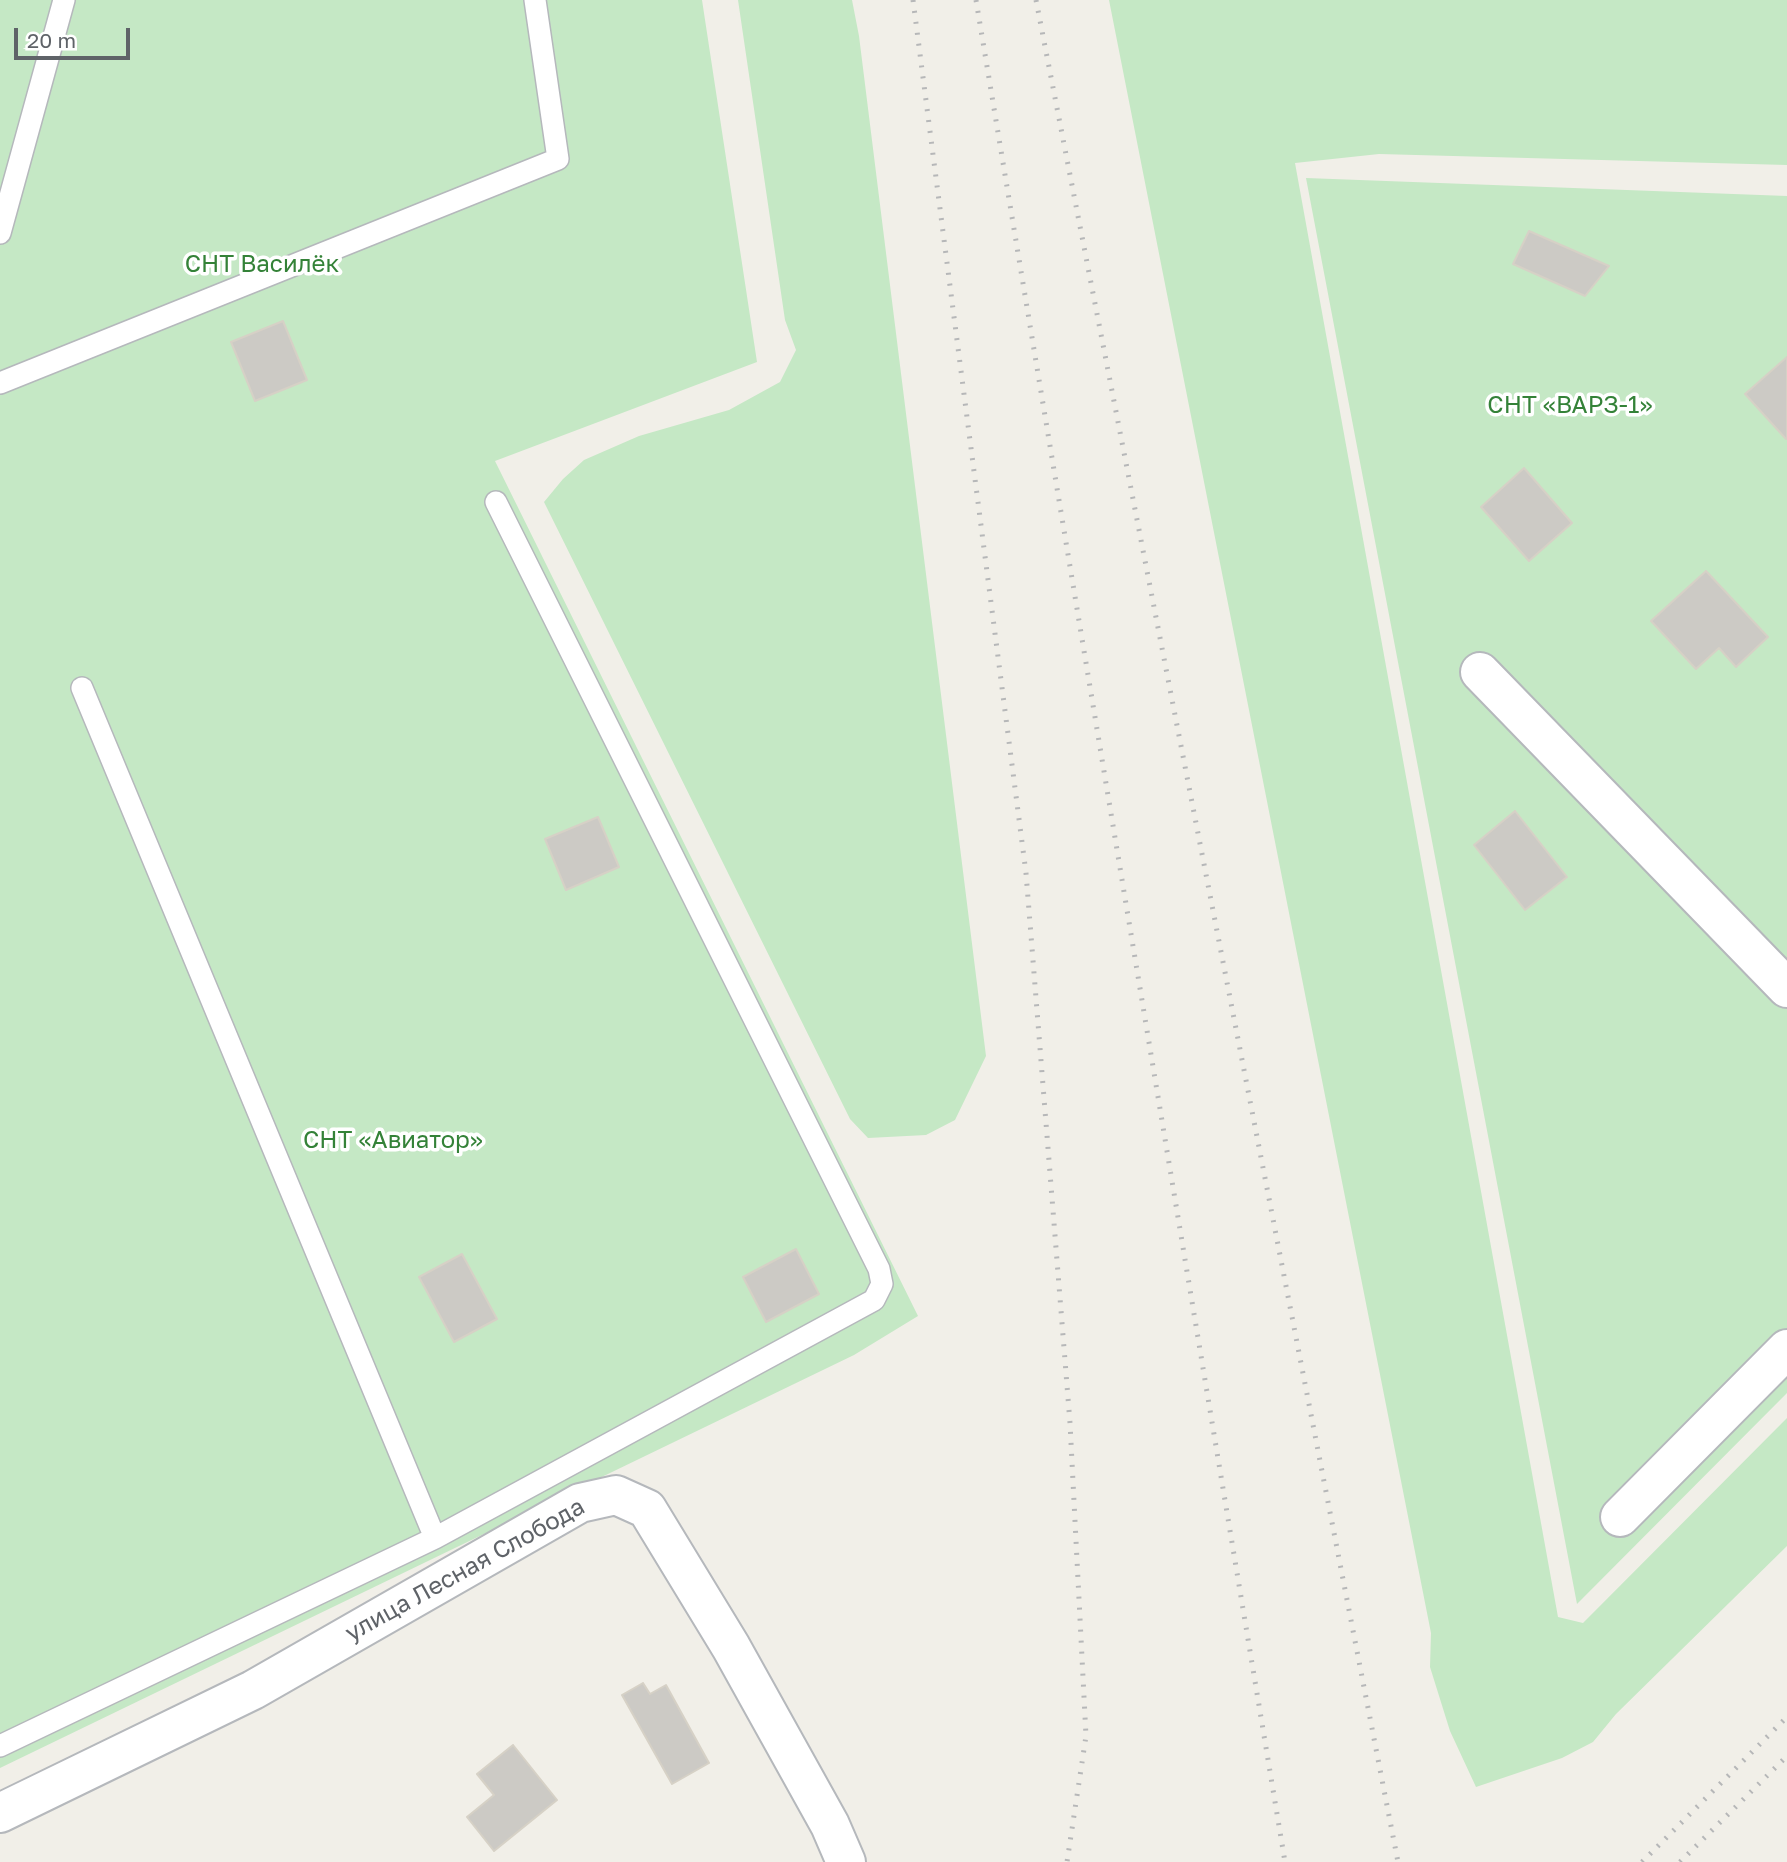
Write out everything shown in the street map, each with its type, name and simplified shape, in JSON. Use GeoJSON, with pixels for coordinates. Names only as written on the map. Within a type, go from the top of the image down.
{"type":"FeatureCollection","features":[{"type":"Feature","properties":{"kind":"street"},"geometry":{"type":"LineString","coordinates":[[1480,672],[1787,988]]}},
{"type":"Feature","properties":{"kind":"street"},"geometry":{"type":"LineString","coordinates":[[1620,1517],[1787,1349]]}},
{"type":"Feature","properties":{"kind":"street","name":"улица Лесная Слобода"},"geometry":{"type":"LineString","coordinates":[[0,1814],[253,1690],[580,1503],[616,1495],[647,1509],[731,1647],[830,1825],[846,1862]]}},
{"type":"Feature","properties":{"kind":"lane"},"geometry":{"type":"LineString","coordinates":[[0,233],[7,181],[64,0]]}},
{"type":"Feature","properties":{"kind":"lane"},"geometry":{"type":"LineString","coordinates":[[0,383],[558,159],[535,0]]}},
{"type":"Feature","properties":{"kind":"lane"},"geometry":{"type":"LineString","coordinates":[[0,1746],[435,1538],[874,1300],[882,1284],[879,1269],[496,502]]}},
{"type":"Feature","properties":{"kind":"lane"},"geometry":{"type":"LineString","coordinates":[[82,688],[435,1538]]}},
{"type":"Feature","properties":{"kind":"green space","name":"СНТ «Авиатор»"},"geometry":{"type":"Polygon","coordinates":[[[0,0],[702,0],[757,362],[495,461],[918,1316],[854,1355],[0,1768],[0,0]]]}},
{"type":"Feature","properties":{"kind":"green space"},"geometry":{"type":"Polygon","coordinates":[[[738,0],[852,0],[859,36],[986,1056],[955,1120],[926,1135],[868,1138],[850,1119],[544,502],[563,479],[584,460],[639,436],[729,410],[780,382],[796,350],[785,320],[738,0]]]}},
{"type":"Feature","properties":{"kind":"green space"},"geometry":{"type":"Polygon","coordinates":[[[1109,0],[1787,0],[1787,165],[1379,154],[1295,163],[1558,1617],[1583,1623],[1787,1418],[1787,1546],[1616,1714],[1593,1742],[1562,1758],[1476,1787],[1450,1731],[1430,1667],[1431,1633],[1109,0]]]}},
{"type":"Feature","properties":{"kind":"green space","name":"СНТ «ВАРЗ-1»"},"geometry":{"type":"Polygon","coordinates":[[[1306,178],[1787,196],[1787,1393],[1577,1604],[1306,178]]]}},
{"type":"Feature","properties":{"kind":"building"},"geometry":{"type":"Polygon","coordinates":[[[1529,231],[1609,266],[1585,296],[1513,264],[1529,231]]]}},
{"type":"Feature","properties":{"kind":"building"},"geometry":{"type":"Polygon","coordinates":[[[283,321],[307,380],[255,401],[231,342],[283,321]]]}},
{"type":"Feature","properties":{"kind":"building"},"geometry":{"type":"Polygon","coordinates":[[[1787,357],[1787,438],[1786,439],[1745,394],[1787,357]]]}},
{"type":"Feature","properties":{"kind":"building"},"geometry":{"type":"Polygon","coordinates":[[[1524,468],[1572,523],[1529,561],[1481,507],[1524,468]]]}},
{"type":"Feature","properties":{"kind":"building"},"geometry":{"type":"Polygon","coordinates":[[[1706,571],[1768,637],[1736,667],[1719,648],[1696,669],[1651,621],[1706,571]]]}},
{"type":"Feature","properties":{"kind":"building"},"geometry":{"type":"Polygon","coordinates":[[[1515,811],[1567,877],[1525,910],[1474,845],[1515,811]]]}},
{"type":"Feature","properties":{"kind":"building"},"geometry":{"type":"Polygon","coordinates":[[[598,817],[619,867],[566,890],[545,839],[598,817]]]}},
{"type":"Feature","properties":{"kind":"building"},"geometry":{"type":"Polygon","coordinates":[[[796,1249],[819,1294],[766,1322],[743,1277],[796,1249]]]}},
{"type":"Feature","properties":{"kind":"building"},"geometry":{"type":"Polygon","coordinates":[[[462,1254],[497,1319],[454,1342],[419,1277],[462,1254]]]}},
{"type":"Feature","properties":{"kind":"building"},"geometry":{"type":"Polygon","coordinates":[[[643,1683],[650,1694],[666,1685],[709,1763],[672,1784],[622,1695],[643,1683]]]}},
{"type":"Feature","properties":{"kind":"building"},"geometry":{"type":"Polygon","coordinates":[[[513,1745],[557,1800],[494,1851],[467,1817],[494,1795],[477,1774],[513,1745]]]}},
{"type":"Feature","properties":{"kind":"railway"},"geometry":{"type":"LineString","coordinates":[[913,0],[1026,873],[1070,1423],[1086,1736],[1067,1862]]}},
{"type":"Feature","properties":{"kind":"railway"},"geometry":{"type":"LineString","coordinates":[[976,0],[1285,1862]]}},
{"type":"Feature","properties":{"kind":"railway"},"geometry":{"type":"LineString","coordinates":[[1036,0],[1398,1862]]}},
{"type":"Feature","properties":{"kind":"railway"},"geometry":{"type":"LineString","coordinates":[[1642,1862],[1787,1717]]}},
{"type":"Feature","properties":{"kind":"railway"},"geometry":{"type":"LineString","coordinates":[[1680,1862],[1787,1756]]}},
{"type":"Feature","properties":{"kind":"park label","name":"СНТ Василёк"},"geometry":{"type":"Point","coordinates":[262,264]}}]}
